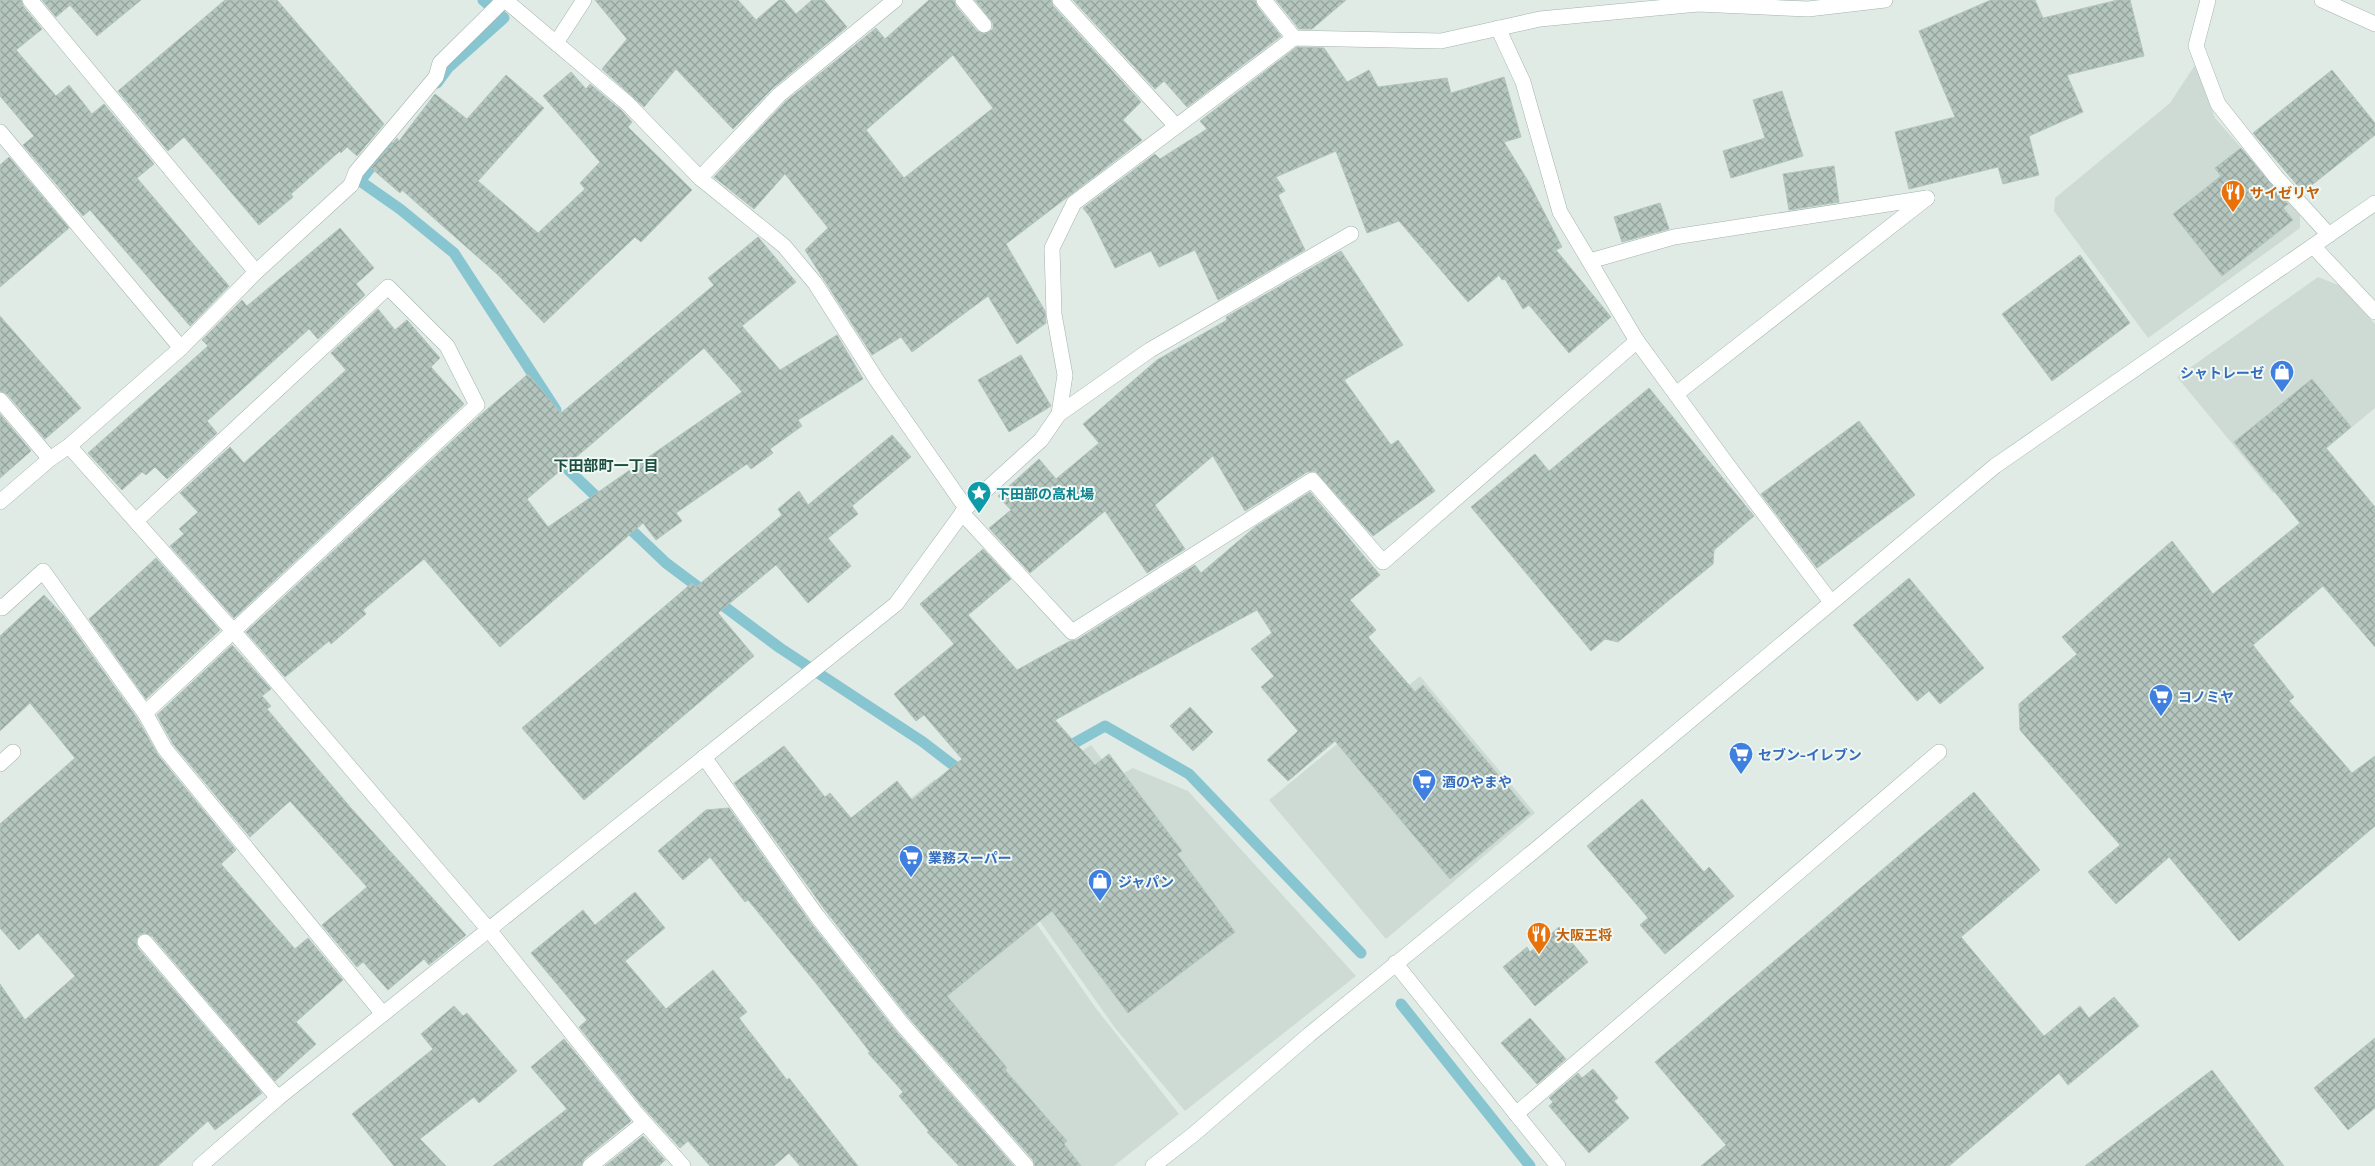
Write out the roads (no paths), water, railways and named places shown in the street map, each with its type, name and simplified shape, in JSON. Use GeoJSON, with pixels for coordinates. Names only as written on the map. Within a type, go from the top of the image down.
{"type":"FeatureCollection","features":[{"type":"Feature","properties":{"kind":"street"},"geometry":{"type":"LineString","coordinates":[[30,0],[256,272]]}},
{"type":"Feature","properties":{"kind":"street"},"geometry":{"type":"LineString","coordinates":[[0,502],[50,459],[69,446],[181,348],[256,272],[350,185],[356,172],[436,77],[440,63],[504,0],[627,103],[700,178],[784,246],[815,283],[878,382],[964,510],[1072,632],[1312,480],[1383,562],[1637,341]]}},
{"type":"Feature","properties":{"kind":"street"},"geometry":{"type":"LineString","coordinates":[[556,43],[584,0]]}},
{"type":"Feature","properties":{"kind":"street"},"geometry":{"type":"LineString","coordinates":[[700,178],[778,95],[895,0]]}},
{"type":"Feature","properties":{"kind":"street"},"geometry":{"type":"LineString","coordinates":[[963,0],[984,25]]}},
{"type":"Feature","properties":{"kind":"street"},"geometry":{"type":"LineString","coordinates":[[1060,0],[1176,126]]}},
{"type":"Feature","properties":{"kind":"street"},"geometry":{"type":"LineString","coordinates":[[1264,0],[1294,38]]}},
{"type":"Feature","properties":{"kind":"street"},"geometry":{"type":"LineString","coordinates":[[1059,414],[1065,375],[1054,314],[1052,248],[1074,203],[1294,38],[1441,41],[1540,19],[1698,4],[1808,8],[1885,0]]}},
{"type":"Feature","properties":{"kind":"street"},"geometry":{"type":"LineString","coordinates":[[2208,0],[2196,46],[2218,104],[2276,177],[2329,235]]}},
{"type":"Feature","properties":{"kind":"street"},"geometry":{"type":"LineString","coordinates":[[2322,0],[2375,24]]}},
{"type":"Feature","properties":{"kind":"street"},"geometry":{"type":"LineString","coordinates":[[1498,28],[1523,82],[1560,212],[1637,341],[1831,602]]}},
{"type":"Feature","properties":{"kind":"street"},"geometry":{"type":"LineString","coordinates":[[0,132],[181,348]]}},
{"type":"Feature","properties":{"kind":"street"},"geometry":{"type":"LineString","coordinates":[[1590,262],[1674,237],[1927,198],[1676,394]]}},
{"type":"Feature","properties":{"kind":"street"},"geometry":{"type":"LineString","coordinates":[[1153,1166],[1194,1134],[1395,963],[1534,851],[1995,466],[2375,203]]}},
{"type":"Feature","properties":{"kind":"street"},"geometry":{"type":"LineString","coordinates":[[200,1166],[278,1098],[896,604],[964,510],[1041,440],[1059,414],[1150,350],[1351,234]]}},
{"type":"Feature","properties":{"kind":"street"},"geometry":{"type":"LineString","coordinates":[[2313,246],[2375,312]]}},
{"type":"Feature","properties":{"kind":"street"},"geometry":{"type":"LineString","coordinates":[[137,520],[388,287],[447,346],[477,405],[145,713]]}},
{"type":"Feature","properties":{"kind":"street"},"geometry":{"type":"LineString","coordinates":[[0,400],[50,459]]}},
{"type":"Feature","properties":{"kind":"street"},"geometry":{"type":"LineString","coordinates":[[69,446],[137,520],[489,930],[644,1122],[683,1166]]}},
{"type":"Feature","properties":{"kind":"street"},"geometry":{"type":"LineString","coordinates":[[0,606],[2,608],[43,571],[145,713],[166,749],[383,1014]]}},
{"type":"Feature","properties":{"kind":"street"},"geometry":{"type":"LineString","coordinates":[[0,764],[14,752]]}},
{"type":"Feature","properties":{"kind":"street"},"geometry":{"type":"LineString","coordinates":[[1516,1114],[1939,752]]}},
{"type":"Feature","properties":{"kind":"street"},"geometry":{"type":"LineString","coordinates":[[704,757],[817,916],[902,1024],[1026,1166]]}},
{"type":"Feature","properties":{"kind":"street"},"geometry":{"type":"LineString","coordinates":[[145,942],[278,1098]]}},
{"type":"Feature","properties":{"kind":"street"},"geometry":{"type":"LineString","coordinates":[[1395,963],[1558,1166]]}},
{"type":"Feature","properties":{"kind":"street"},"geometry":{"type":"LineString","coordinates":[[590,1166],[644,1122]]}},
{"type":"Feature","properties":{"kind":"waterway"},"geometry":{"type":"LineString","coordinates":[[437,83],[448,68],[504,18],[483,0]]}},
{"type":"Feature","properties":{"kind":"waterway"},"geometry":{"type":"LineString","coordinates":[[388,145],[360,181],[400,209],[454,253],[556,410]]}},
{"type":"Feature","properties":{"kind":"waterway"},"geometry":{"type":"LineString","coordinates":[[555,457],[605,505]]}},
{"type":"Feature","properties":{"kind":"waterway"},"geometry":{"type":"LineString","coordinates":[[622,521],[666,563],[780,648],[923,742],[966,775]]}},
{"type":"Feature","properties":{"kind":"waterway"},"geometry":{"type":"LineString","coordinates":[[1062,750],[1105,726],[1189,774],[1361,953]]}},
{"type":"Feature","properties":{"kind":"waterway"},"geometry":{"type":"LineString","coordinates":[[1401,1004],[1530,1166]]}},
{"type":"Feature","properties":{"kind":"place","name":"サイゼリヤ"},"geometry":{"type":"Point","coordinates":[2233,213]}},
{"type":"Feature","properties":{"kind":"place","name":"シャトレーゼ"},"geometry":{"type":"Point","coordinates":[2282,393]}},
{"type":"Feature","properties":{"kind":"place","name":"下田部の高札場"},"geometry":{"type":"Point","coordinates":[979,514]}},
{"type":"Feature","properties":{"kind":"place","name":"コノミヤ"},"geometry":{"type":"Point","coordinates":[2161,717]}},
{"type":"Feature","properties":{"kind":"place","name":"セブン-イレブン"},"geometry":{"type":"Point","coordinates":[1741,775]}},
{"type":"Feature","properties":{"kind":"place","name":"酒のやまや"},"geometry":{"type":"Point","coordinates":[1424,802]}},
{"type":"Feature","properties":{"kind":"place","name":"業務スーパー"},"geometry":{"type":"Point","coordinates":[911,878]}},
{"type":"Feature","properties":{"kind":"place","name":"ジャパン"},"geometry":{"type":"Point","coordinates":[1100,902]}},
{"type":"Feature","properties":{"kind":"place","name":"大阪王将"},"geometry":{"type":"Point","coordinates":[1539,955]}},
{"type":"Feature","properties":{"kind":"district","name":"下田部町一丁目"},"geometry":{"type":"Point","coordinates":[606,465]}}]}
